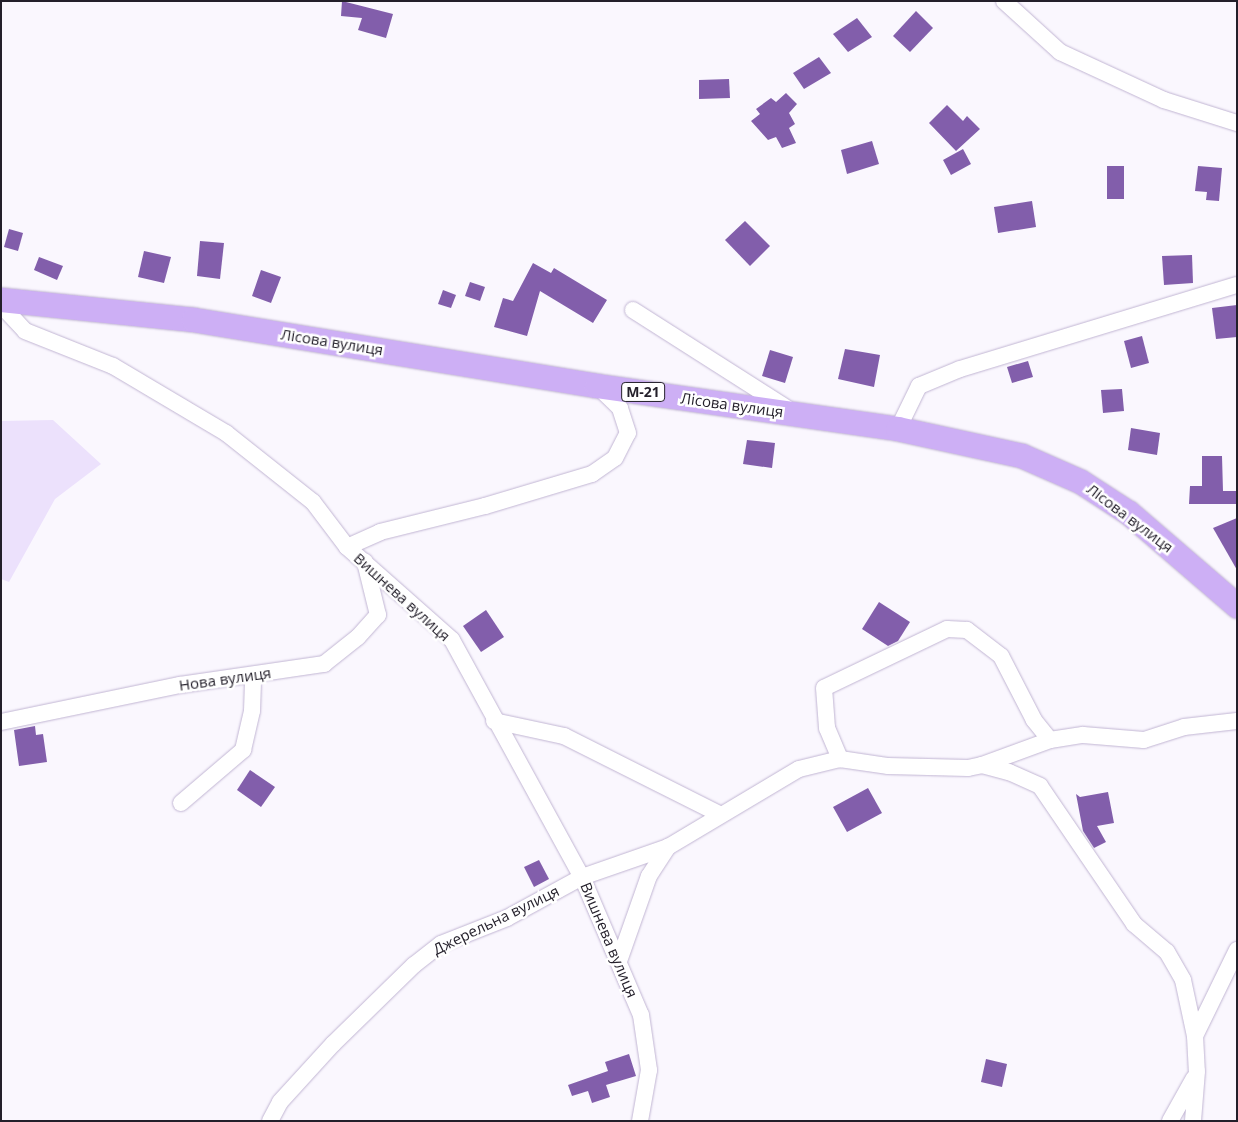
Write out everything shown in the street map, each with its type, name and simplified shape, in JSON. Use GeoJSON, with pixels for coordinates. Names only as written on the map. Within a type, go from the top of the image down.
{"type":"FeatureCollection","features":[{"type":"Feature","properties":{"kind":"highway","name":"Лісова вулиця"},"geometry":{"type":"LineString","coordinates":[[1,300],[194,320],[597,386],[898,429],[1022,456],[1081,482],[1129,513],[1237,606]]}},
{"type":"Feature","properties":{"kind":"street"},"geometry":{"type":"LineString","coordinates":[[1004,1],[1060,52],[1164,100],[1237,123]]}},
{"type":"Feature","properties":{"kind":"street"},"geometry":{"type":"LineString","coordinates":[[898,429],[919,386],[960,369],[1237,285]]}},
{"type":"Feature","properties":{"kind":"street","name":"Вишнева вулиця"},"geometry":{"type":"LineString","coordinates":[[1,305],[25,331],[112,366],[226,433],[313,502],[347,547],[452,640],[494,721],[582,877],[642,1015],[649,1070],[640,1121]]}},
{"type":"Feature","properties":{"kind":"street"},"geometry":{"type":"LineString","coordinates":[[633,310],[797,415]]}},
{"type":"Feature","properties":{"kind":"street"},"geometry":{"type":"LineString","coordinates":[[347,547],[380,532],[485,506],[592,474],[615,458],[628,433],[620,408],[597,386]]}},
{"type":"Feature","properties":{"kind":"street","name":"Нова вулиця"},"geometry":{"type":"LineString","coordinates":[[1,722],[180,685],[324,664],[358,637],[378,615],[365,562]]}},
{"type":"Feature","properties":{"kind":"street"},"geometry":{"type":"LineString","coordinates":[[840,759],[827,728],[824,688],[948,629],[967,630],[1001,656],[1034,720],[1050,740]]}},
{"type":"Feature","properties":{"kind":"street"},"geometry":{"type":"LineString","coordinates":[[182,803],[243,750],[252,711],[254,675]]}},
{"type":"Feature","properties":{"kind":"street"},"geometry":{"type":"LineString","coordinates":[[494,721],[564,736],[719,814]]}},
{"type":"Feature","properties":{"kind":"street","name":"Джерельна вулиця"},"geometry":{"type":"LineString","coordinates":[[270,1121],[280,1102],[333,1044],[414,965],[441,944],[507,918],[582,877],[668,847],[719,814],[798,769],[840,759],[888,766],[968,768],[1050,740],[1084,735],[1144,740],[1184,728],[1237,721]]}},
{"type":"Feature","properties":{"kind":"street","name":"Джерельна вулиця"},"geometry":{"type":"LineString","coordinates":[[982,764],[1009,772],[1040,786],[1134,924],[1167,952],[1183,980],[1195,1036],[1197,1071],[1194,1121]]}},
{"type":"Feature","properties":{"kind":"street","name":"Джерельна вулиця"},"geometry":{"type":"LineString","coordinates":[[619,960],[649,876],[668,847]]}},
{"type":"Feature","properties":{"kind":"street"},"geometry":{"type":"LineString","coordinates":[[1195,1036],[1237,950]]}},
{"type":"Feature","properties":{"kind":"street"},"geometry":{"type":"LineString","coordinates":[[1170,1121],[1197,1071]]}},
{"type":"Feature","properties":{"kind":"shaded area"},"geometry":{"type":"Polygon","coordinates":[[[53,420],[101,464],[55,499],[9,582],[1,579],[1,421],[53,420]]]}},
{"type":"Feature","properties":{"kind":"building"},"geometry":{"type":"Polygon","coordinates":[[[342,1],[393,14],[386,38],[358,30],[362,18],[341,16],[342,1]]]}},
{"type":"Feature","properties":{"kind":"building"},"geometry":{"type":"Polygon","coordinates":[[[916,11],[933,28],[910,52],[893,36],[916,11]]]}},
{"type":"Feature","properties":{"kind":"building"},"geometry":{"type":"Polygon","coordinates":[[[857,18],[872,37],[848,52],[833,34],[857,18]]]}},
{"type":"Feature","properties":{"kind":"building"},"geometry":{"type":"Polygon","coordinates":[[[819,57],[831,73],[804,89],[793,73],[819,57]]]}},
{"type":"Feature","properties":{"kind":"building"},"geometry":{"type":"Polygon","coordinates":[[[729,79],[730,98],[699,99],[699,80],[729,79]]]}},
{"type":"Feature","properties":{"kind":"building"},"geometry":{"type":"Polygon","coordinates":[[[786,93],[797,104],[789,113],[795,124],[789,128],[796,143],[782,148],[776,137],[768,140],[751,121],[760,114],[756,109],[771,98],[776,102],[786,93]]]}},
{"type":"Feature","properties":{"kind":"building"},"geometry":{"type":"Polygon","coordinates":[[[947,105],[963,121],[967,116],[980,129],[956,151],[929,123],[947,105]]]}},
{"type":"Feature","properties":{"kind":"building"},"geometry":{"type":"Polygon","coordinates":[[[872,141],[879,164],[847,174],[841,150],[872,141]]]}},
{"type":"Feature","properties":{"kind":"building"},"geometry":{"type":"Polygon","coordinates":[[[963,149],[971,164],[951,175],[943,160],[963,149]]]}},
{"type":"Feature","properties":{"kind":"building"},"geometry":{"type":"Polygon","coordinates":[[[1107,166],[1124,166],[1124,199],[1107,199],[1107,166]]]}},
{"type":"Feature","properties":{"kind":"building"},"geometry":{"type":"Polygon","coordinates":[[[1198,166],[1222,168],[1219,201],[1206,200],[1207,192],[1195,191],[1198,166]]]}},
{"type":"Feature","properties":{"kind":"building"},"geometry":{"type":"Polygon","coordinates":[[[1032,201],[1036,227],[998,233],[994,207],[1032,201]]]}},
{"type":"Feature","properties":{"kind":"building"},"geometry":{"type":"Polygon","coordinates":[[[745,221],[770,246],[750,266],[725,240],[745,221]]]}},
{"type":"Feature","properties":{"kind":"building"},"geometry":{"type":"Polygon","coordinates":[[[9,229],[23,233],[18,251],[4,247],[9,229]]]}},
{"type":"Feature","properties":{"kind":"building"},"geometry":{"type":"Polygon","coordinates":[[[200,241],[224,243],[220,279],[197,276],[200,241]]]}},
{"type":"Feature","properties":{"kind":"building"},"geometry":{"type":"Polygon","coordinates":[[[144,251],[171,257],[164,283],[138,277],[144,251]]]}},
{"type":"Feature","properties":{"kind":"building"},"geometry":{"type":"Polygon","coordinates":[[[1192,255],[1193,283],[1164,285],[1162,256],[1192,255]]]}},
{"type":"Feature","properties":{"kind":"building"},"geometry":{"type":"Polygon","coordinates":[[[39,257],[63,266],[57,280],[34,270],[39,257]]]}},
{"type":"Feature","properties":{"kind":"building"},"geometry":{"type":"Polygon","coordinates":[[[533,263],[551,273],[554,268],[607,300],[593,323],[540,291],[527,336],[494,327],[503,298],[513,301],[533,263]]]}},
{"type":"Feature","properties":{"kind":"building"},"geometry":{"type":"Polygon","coordinates":[[[261,270],[281,277],[271,303],[252,296],[261,270]]]}},
{"type":"Feature","properties":{"kind":"building"},"geometry":{"type":"Polygon","coordinates":[[[470,282],[485,287],[480,301],[465,296],[470,282]]]}},
{"type":"Feature","properties":{"kind":"building"},"geometry":{"type":"Polygon","coordinates":[[[443,290],[456,295],[451,308],[438,304],[443,290]]]}},
{"type":"Feature","properties":{"kind":"building"},"geometry":{"type":"Polygon","coordinates":[[[1237,305],[1237,337],[1216,339],[1212,308],[1237,305]]]}},
{"type":"Feature","properties":{"kind":"building"},"geometry":{"type":"Polygon","coordinates":[[[1142,336],[1149,363],[1131,368],[1124,341],[1142,336]]]}},
{"type":"Feature","properties":{"kind":"building"},"geometry":{"type":"Polygon","coordinates":[[[845,349],[880,355],[874,387],[838,379],[845,349]]]}},
{"type":"Feature","properties":{"kind":"building"},"geometry":{"type":"Polygon","coordinates":[[[770,350],[793,357],[785,383],[762,376],[770,350]]]}},
{"type":"Feature","properties":{"kind":"building"},"geometry":{"type":"Polygon","coordinates":[[[1028,361],[1033,377],[1012,383],[1007,367],[1028,361]]]}},
{"type":"Feature","properties":{"kind":"building"},"geometry":{"type":"Polygon","coordinates":[[[1122,389],[1124,411],[1103,413],[1101,390],[1122,389]]]}},
{"type":"Feature","properties":{"kind":"building"},"geometry":{"type":"Polygon","coordinates":[[[1131,428],[1160,433],[1157,455],[1128,450],[1131,428]]]}},
{"type":"Feature","properties":{"kind":"building"},"geometry":{"type":"Polygon","coordinates":[[[747,440],[775,443],[772,468],[743,464],[747,440]]]}},
{"type":"Feature","properties":{"kind":"building"},"geometry":{"type":"Polygon","coordinates":[[[1202,456],[1222,456],[1223,491],[1237,491],[1237,504],[1189,504],[1190,486],[1202,486],[1202,456]]]}},
{"type":"Feature","properties":{"kind":"building"},"geometry":{"type":"Polygon","coordinates":[[[1237,518],[1237,570],[1213,528],[1237,518]]]}},
{"type":"Feature","properties":{"kind":"building"},"geometry":{"type":"Polygon","coordinates":[[[879,602],[910,622],[898,641],[888,646],[862,629],[879,602]]]}},
{"type":"Feature","properties":{"kind":"building"},"geometry":{"type":"Polygon","coordinates":[[[486,610],[504,637],[481,652],[463,626],[486,610]]]}},
{"type":"Feature","properties":{"kind":"building"},"geometry":{"type":"Polygon","coordinates":[[[35,726],[36,735],[43,734],[47,762],[19,766],[14,730],[35,726]]]}},
{"type":"Feature","properties":{"kind":"building"},"geometry":{"type":"Polygon","coordinates":[[[250,770],[275,787],[261,807],[237,790],[250,770]]]}},
{"type":"Feature","properties":{"kind":"building"},"geometry":{"type":"Polygon","coordinates":[[[868,788],[882,813],[847,832],[833,807],[868,788]]]}},
{"type":"Feature","properties":{"kind":"building"},"geometry":{"type":"Polygon","coordinates":[[[1108,792],[1114,823],[1097,826],[1106,842],[1094,848],[1083,831],[1076,794],[1080,797],[1108,792]]]}},
{"type":"Feature","properties":{"kind":"building"},"geometry":{"type":"Polygon","coordinates":[[[539,860],[549,879],[534,887],[524,867],[539,860]]]}},
{"type":"Feature","properties":{"kind":"building"},"geometry":{"type":"Polygon","coordinates":[[[629,1054],[636,1076],[606,1085],[610,1097],[592,1103],[588,1091],[572,1096],[568,1085],[608,1071],[605,1062],[629,1054]]]}},
{"type":"Feature","properties":{"kind":"building"},"geometry":{"type":"Polygon","coordinates":[[[986,1059],[1007,1064],[1002,1087],[981,1082],[986,1059]]]}}]}
